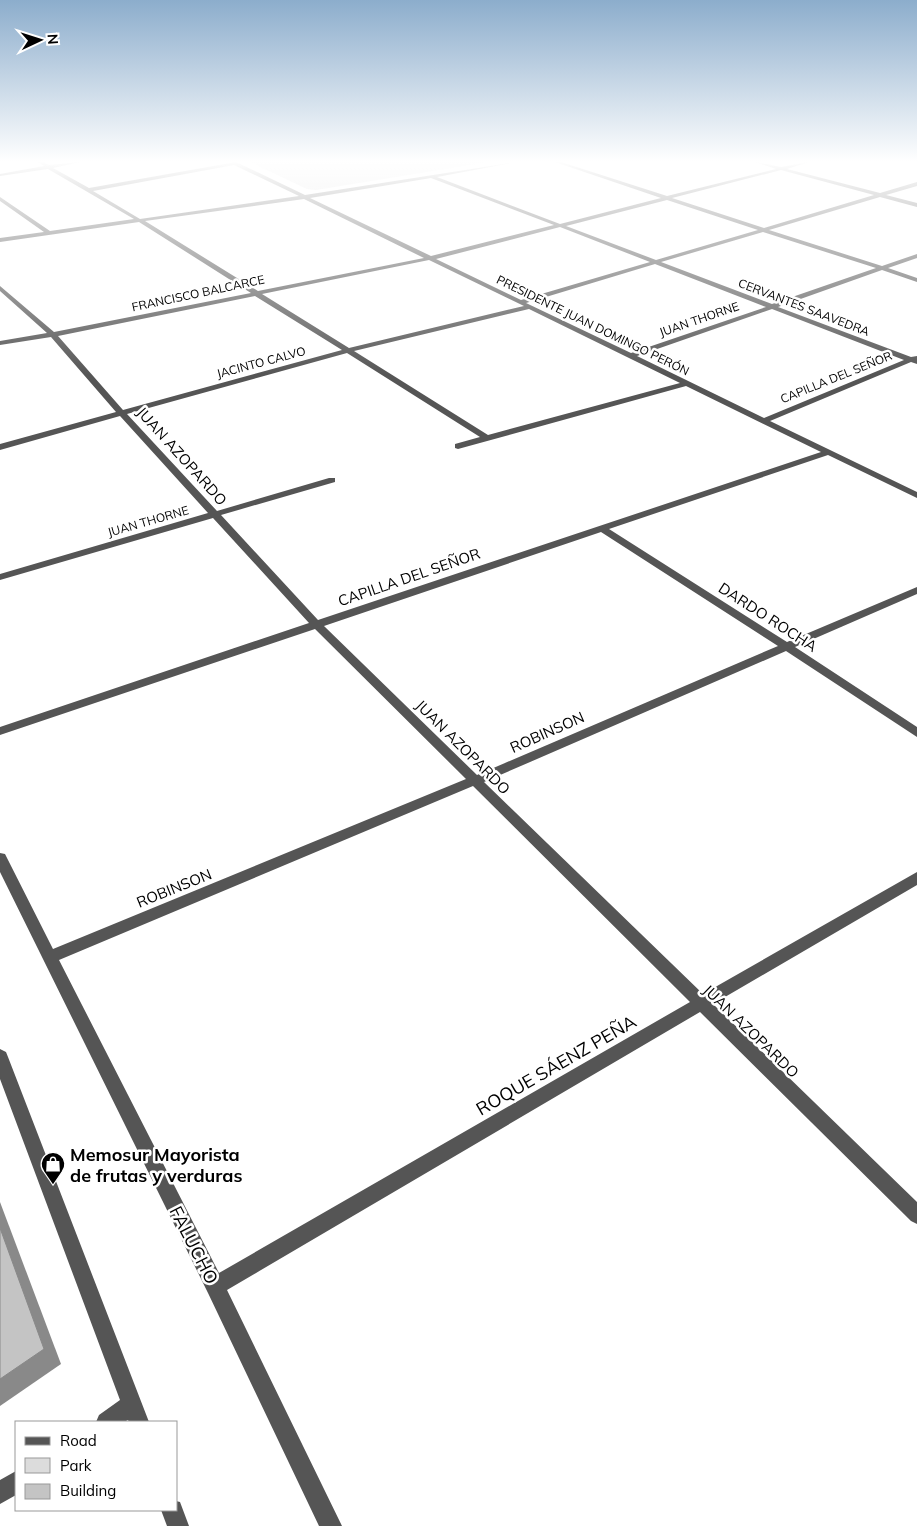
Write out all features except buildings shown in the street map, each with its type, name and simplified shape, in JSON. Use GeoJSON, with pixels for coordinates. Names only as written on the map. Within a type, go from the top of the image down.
{"type":"FeatureCollection","features":[{"type":"Feature","properties":{"kind":"street"},"geometry":{"type":"LineString","coordinates":[[0,240],[47,233]]}},
{"type":"Feature","properties":{"kind":"street"},"geometry":{"type":"LineString","coordinates":[[160,233],[350,350],[487,438]]}},
{"type":"Feature","properties":{"kind":"street","name":"PRESIDENTE JUAN DOMINGO PERÓN"},"geometry":{"type":"LineString","coordinates":[[379,233],[917,495]]}},
{"type":"Feature","properties":{"kind":"street","name":"FRANCISCO BALCARCE"},"geometry":{"type":"LineString","coordinates":[[0,343],[430,258],[531,233]]}},
{"type":"Feature","properties":{"kind":"street","name":"CERVANTES SAAVEDRA"},"geometry":{"type":"LineString","coordinates":[[579,233],[915,360]]}},
{"type":"Feature","properties":{"kind":"street"},"geometry":{"type":"LineString","coordinates":[[521,302],[758,233]]}},
{"type":"Feature","properties":{"kind":"street"},"geometry":{"type":"LineString","coordinates":[[773,233],[917,280]]}},
{"type":"Feature","properties":{"kind":"street","name":"JUAN THORNE"},"geometry":{"type":"LineString","coordinates":[[631,356],[917,256]]}},
{"type":"Feature","properties":{"kind":"street","name":"JUAN AZOPARDO"},"geometry":{"type":"LineString","coordinates":[[0,288],[58,339],[121,414],[316,624],[700,1004],[917,1215]]}},
{"type":"Feature","properties":{"kind":"street","name":"JACINTO CALVO"},"geometry":{"type":"LineString","coordinates":[[0,447],[350,350],[530,307]]}},
{"type":"Feature","properties":{"kind":"street","name":"CAPILLA DEL SEÑOR"},"geometry":{"type":"LineString","coordinates":[[765,420],[915,360]]}},
{"type":"Feature","properties":{"kind":"street"},"geometry":{"type":"LineString","coordinates":[[458,446],[687,383]]}},
{"type":"Feature","properties":{"kind":"street","name":"CAPILLA DEL SEÑOR"},"geometry":{"type":"LineString","coordinates":[[0,731],[828,452]]}},
{"type":"Feature","properties":{"kind":"street","name":"JUAN THORNE"},"geometry":{"type":"LineString","coordinates":[[0,577],[332,480]]}},
{"type":"Feature","properties":{"kind":"street","name":"DARDO ROCHA"},"geometry":{"type":"LineString","coordinates":[[601,528],[785,645],[917,733]]}},
{"type":"Feature","properties":{"kind":"street","name":"ROBINSON"},"geometry":{"type":"LineString","coordinates":[[49,957],[474,781],[785,645],[917,590]]}},
{"type":"Feature","properties":{"kind":"street","name":"FALUCHO"},"geometry":{"type":"LineString","coordinates":[[0,858],[215,1286],[331,1526]]}},
{"type":"Feature","properties":{"kind":"street","name":"ROQUE SÁENZ PEÑA"},"geometry":{"type":"LineString","coordinates":[[215,1286],[917,878]]}},
{"type":"Feature","properties":{"kind":"street"},"geometry":{"type":"LineString","coordinates":[[0,1057],[136,1414],[110,1421]]}},
{"type":"Feature","properties":{"kind":"street"},"geometry":{"type":"LineString","coordinates":[[0,1493],[15,1483]]}},
{"type":"Feature","properties":{"kind":"street"},"geometry":{"type":"LineString","coordinates":[[172,1511],[178,1526]]}},
{"type":"Feature","properties":{"kind":"place","name":"Memosur Mayorista de frutas y verduras"},"geometry":{"type":"Point","coordinates":[53,1185]}}]}
